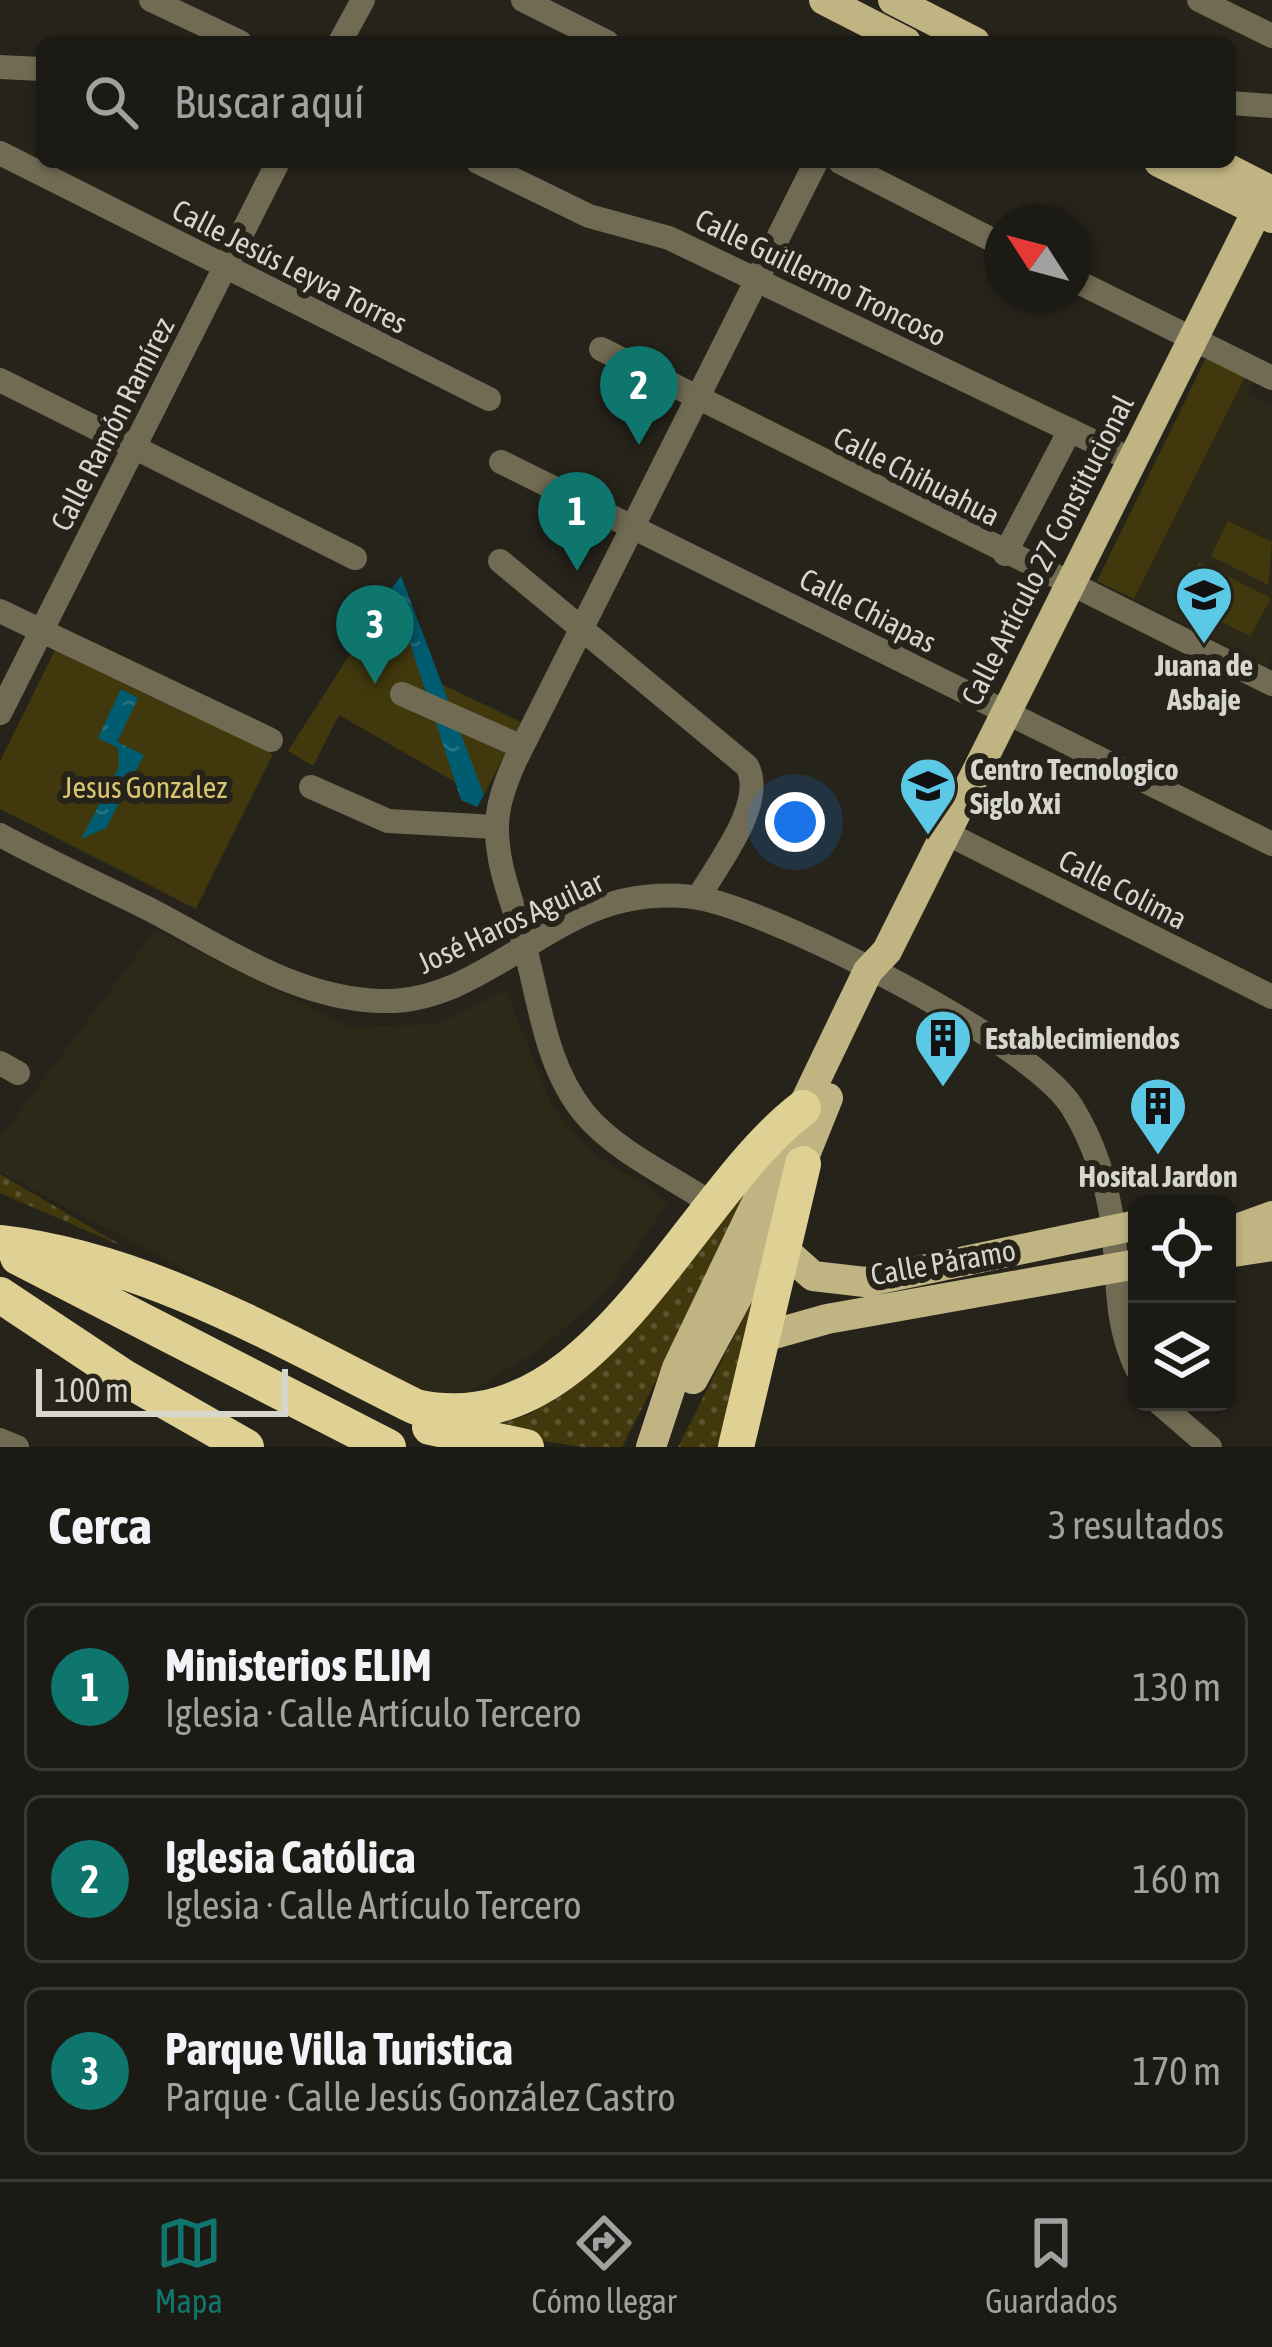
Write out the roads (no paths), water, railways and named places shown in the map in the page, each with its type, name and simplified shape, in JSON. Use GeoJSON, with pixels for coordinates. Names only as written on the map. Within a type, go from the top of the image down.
{"type":"FeatureCollection","features":[{"type":"Feature","properties":{"kind":"highway"},"geometry":{"type":"LineString","coordinates":[[0,1245],[99,1262],[244,1323],[416,1407],[445,1415],[486,1414],[529,1399],[587,1359],[754,1151],[803,1108]]}},
{"type":"Feature","properties":{"kind":"highway"},"geometry":{"type":"LineString","coordinates":[[736,1447],[802,1164]]}},
{"type":"Feature","properties":{"kind":"highway"},"geometry":{"type":"LineString","coordinates":[[0,1245],[388,1447]]}},
{"type":"Feature","properties":{"kind":"highway"},"geometry":{"type":"LineString","coordinates":[[99,1262],[148,1293],[431,1428],[526,1447]]}},
{"type":"Feature","properties":{"kind":"highway"},"geometry":{"type":"LineString","coordinates":[[0,1274],[343,1447]]}},
{"type":"Feature","properties":{"kind":"highway"},"geometry":{"type":"LineString","coordinates":[[0,1295],[246,1447]]}},
{"type":"Feature","properties":{"kind":"highway"},"geometry":{"type":"LineString","coordinates":[[101,1361],[278,1447]]}},
{"type":"Feature","properties":{"kind":"main road"},"geometry":{"type":"LineString","coordinates":[[824,0],[886,36]]}},
{"type":"Feature","properties":{"kind":"main road"},"geometry":{"type":"LineString","coordinates":[[896,1],[963,36]]}},
{"type":"Feature","properties":{"kind":"main road"},"geometry":{"type":"LineString","coordinates":[[1178,168],[1268,198]]}},
{"type":"Feature","properties":{"kind":"main road"},"geometry":{"type":"LineString","coordinates":[[1224,168],[1268,198]]}},
{"type":"Feature","properties":{"kind":"main road","name":"Calle Artículo 27 Constitucional"},"geometry":{"type":"LineString","coordinates":[[651,1440],[677,1368],[803,1108],[880,967],[1268,198]]}},
{"type":"Feature","properties":{"kind":"main road","name":"Calle Artículo 27 Constitucional"},"geometry":{"type":"LineString","coordinates":[[651,1440],[705,1358],[802,1164],[880,967]]}},
{"type":"Feature","properties":{"kind":"main road"},"geometry":{"type":"LineString","coordinates":[[1236,1206],[1272,1198]]}},
{"type":"Feature","properties":{"kind":"main road"},"geometry":{"type":"LineString","coordinates":[[1236,1235],[1239,1228],[1272,1216]]}},
{"type":"Feature","properties":{"kind":"main road","name":"Calle Páramo"},"geometry":{"type":"LineString","coordinates":[[785,1251],[813,1276],[865,1282],[1125,1227]]}},
{"type":"Feature","properties":{"kind":"main road"},"geometry":{"type":"LineString","coordinates":[[1236,1250],[1272,1246]]}},
{"type":"Feature","properties":{"kind":"main road","name":"Calle Páramo"},"geometry":{"type":"LineString","coordinates":[[763,1336],[827,1319],[1125,1266]]}},
{"type":"Feature","properties":{"kind":"street"},"geometry":{"type":"LineString","coordinates":[[151,0],[227,36]]}},
{"type":"Feature","properties":{"kind":"street"},"geometry":{"type":"LineString","coordinates":[[343,36],[363,0]]}},
{"type":"Feature","properties":{"kind":"street"},"geometry":{"type":"LineString","coordinates":[[523,0],[595,36]]}},
{"type":"Feature","properties":{"kind":"street"},"geometry":{"type":"LineString","coordinates":[[1199,0],[1272,36]]}},
{"type":"Feature","properties":{"kind":"street"},"geometry":{"type":"LineString","coordinates":[[889,36],[896,1]]}},
{"type":"Feature","properties":{"kind":"street"},"geometry":{"type":"LineString","coordinates":[[0,67],[36,69]]}},
{"type":"Feature","properties":{"kind":"street"},"geometry":{"type":"LineString","coordinates":[[1236,103],[1272,106]]}},
{"type":"Feature","properties":{"kind":"street","name":"Calle Jesús Leyva Torres"},"geometry":{"type":"LineString","coordinates":[[0,153],[489,399]]}},
{"type":"Feature","properties":{"kind":"street","name":"Calle Ramón Ramírez"},"geometry":{"type":"LineString","coordinates":[[0,713],[275,168]]}},
{"type":"Feature","properties":{"kind":"street","name":"Calle Guillermo Troncoso"},"geometry":{"type":"LineString","coordinates":[[490,168],[562,205],[669,238],[1132,460]]}},
{"type":"Feature","properties":{"kind":"street"},"geometry":{"type":"LineString","coordinates":[[712,1204],[612,1139],[585,1113],[554,1058],[500,864],[496,827],[502,792],[523,747],[813,168]]}},
{"type":"Feature","properties":{"kind":"street"},"geometry":{"type":"LineString","coordinates":[[852,168],[984,235]]}},
{"type":"Feature","properties":{"kind":"street"},"geometry":{"type":"LineString","coordinates":[[1092,289],[1272,378]]}},
{"type":"Feature","properties":{"kind":"street","name":"Calle Chihuahua"},"geometry":{"type":"LineString","coordinates":[[601,349],[1272,684]]}},
{"type":"Feature","properties":{"kind":"street"},"geometry":{"type":"LineString","coordinates":[[0,380],[355,558]]}},
{"type":"Feature","properties":{"kind":"street"},"geometry":{"type":"LineString","coordinates":[[1005,554],[1070,430]]}},
{"type":"Feature","properties":{"kind":"street","name":"Calle Chiapas"},"geometry":{"type":"LineString","coordinates":[[501,462],[1272,844]]}},
{"type":"Feature","properties":{"kind":"street"},"geometry":{"type":"LineString","coordinates":[[500,561],[751,772],[749,803],[698,898]]}},
{"type":"Feature","properties":{"kind":"street"},"geometry":{"type":"LineString","coordinates":[[0,611],[271,740]]}},
{"type":"Feature","properties":{"kind":"street"},"geometry":{"type":"LineString","coordinates":[[402,694],[523,747]]}},
{"type":"Feature","properties":{"kind":"street"},"geometry":{"type":"LineString","coordinates":[[311,787],[388,821],[496,827]]}},
{"type":"Feature","properties":{"kind":"street","name":"Calle Colima"},"geometry":{"type":"LineString","coordinates":[[946,833],[1272,997]]}},
{"type":"Feature","properties":{"kind":"street","name":"José Haros Aguilar"},"geometry":{"type":"LineString","coordinates":[[0,835],[246,962],[340,997],[417,999],[614,903],[655,896],[698,898],[746,912],[880,967],[1046,1075],[1083,1126],[1125,1227],[1119,1324],[1128,1346]]}},
{"type":"Feature","properties":{"kind":"street"},"geometry":{"type":"LineString","coordinates":[[1168,1411],[1210,1447]]}},
{"type":"Feature","properties":{"kind":"street"},"geometry":{"type":"LineString","coordinates":[[0,1439],[17,1447]]}},
{"type":"Feature","properties":{"kind":"water"},"geometry":{"type":"Polygon","coordinates":[[[401,576],[484,795],[477,807],[461,800],[392,588],[401,576]]]}},
{"type":"Feature","properties":{"kind":"water"},"geometry":{"type":"Polygon","coordinates":[[[121,689],[138,698],[117,742],[144,755],[106,828],[81,839],[119,767],[118,748],[98,738],[121,689]]]}},
{"type":"Feature","properties":{"kind":"place","name":"Iglesia Católica"},"geometry":{"type":"Point","coordinates":[639,445]}},
{"type":"Feature","properties":{"kind":"place","name":"Ministerios ELIM"},"geometry":{"type":"Point","coordinates":[577,571]}},
{"type":"Feature","properties":{"kind":"place","name":"Juana de Asbaje"},"geometry":{"type":"Point","coordinates":[1204,646]}},
{"type":"Feature","properties":{"kind":"place","name":"Parque Villa Turistica"},"geometry":{"type":"Point","coordinates":[375,684]}},
{"type":"Feature","properties":{"kind":"place","name":"Centro Tecnologico Siglo Xxi"},"geometry":{"type":"Point","coordinates":[928,837]}},
{"type":"Feature","properties":{"kind":"place","name":"Establecimiendos"},"geometry":{"type":"Point","coordinates":[943,1089]}},
{"type":"Feature","properties":{"kind":"place","name":"Hosital Jardon"},"geometry":{"type":"Point","coordinates":[1158,1157]}},
{"type":"Feature","properties":{"kind":"park label","name":"Jesus Gonzalez"},"geometry":{"type":"Point","coordinates":[145,787]}}]}
